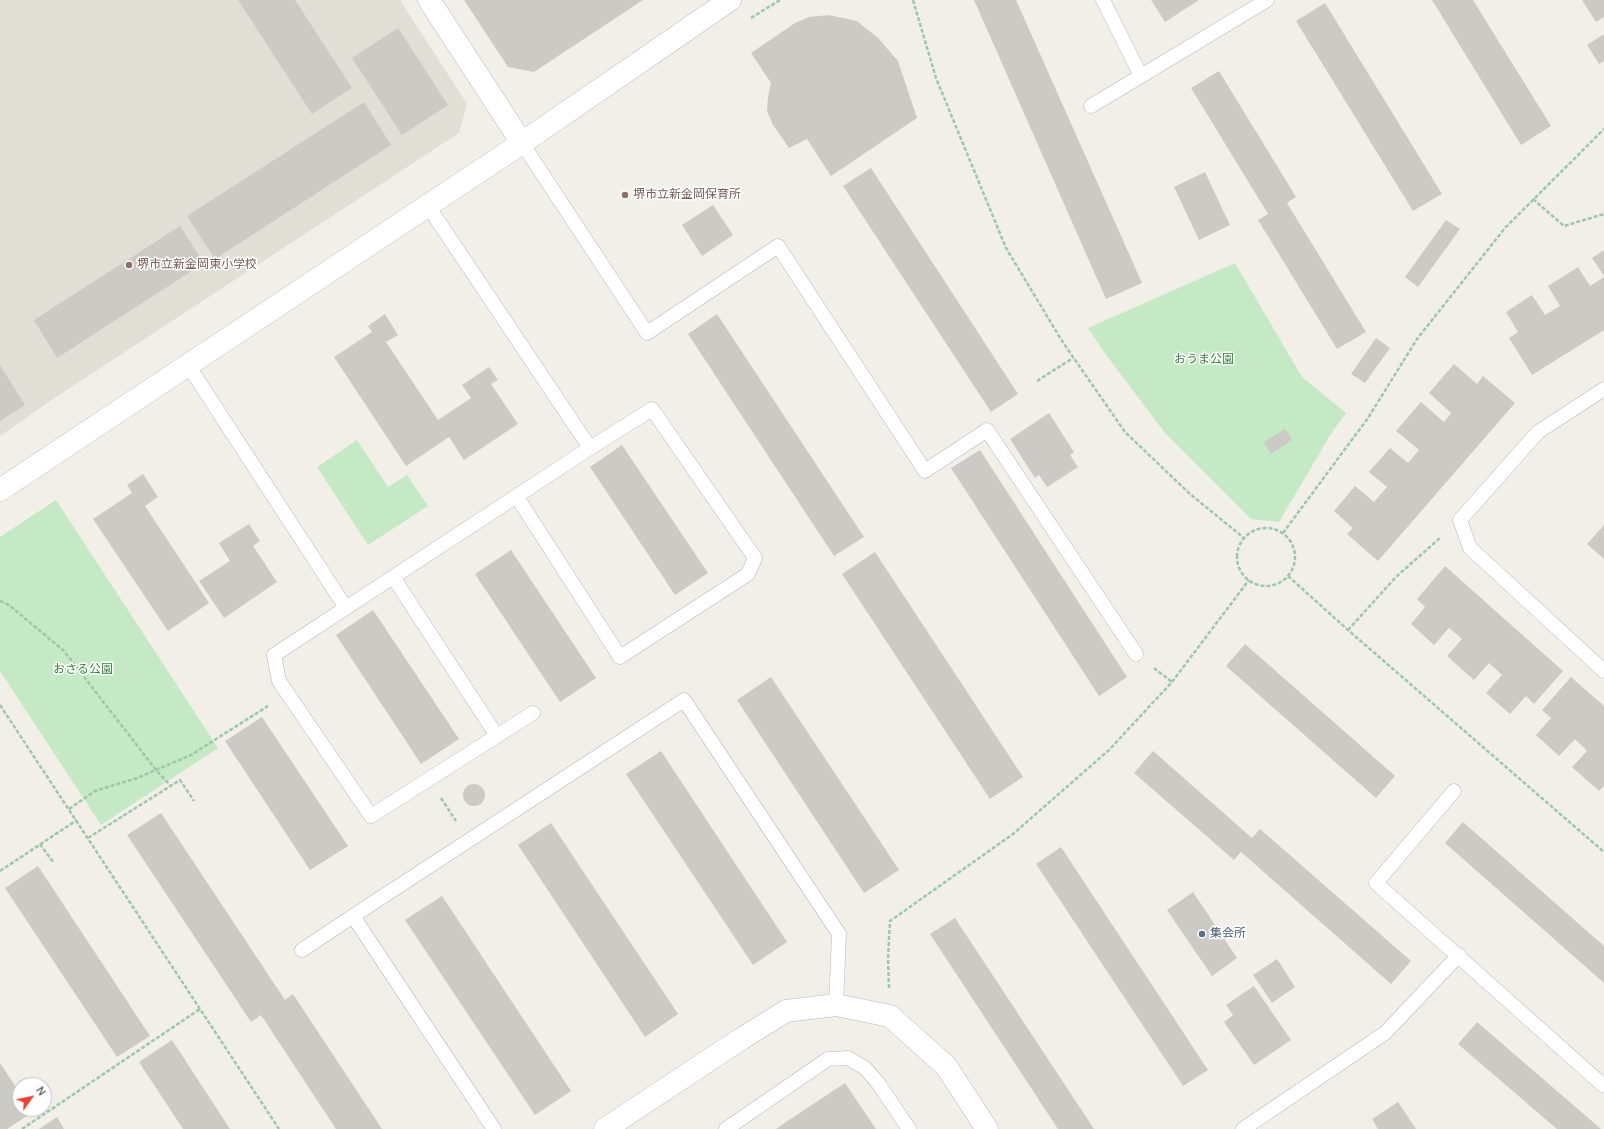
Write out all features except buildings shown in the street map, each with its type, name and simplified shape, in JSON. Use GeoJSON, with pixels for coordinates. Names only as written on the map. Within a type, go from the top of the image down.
{"type":"FeatureCollection","features":[{"type":"Feature","properties":{"kind":"street"},"geometry":{"type":"LineString","coordinates":[[429,0],[522,143]]}},
{"type":"Feature","properties":{"kind":"street"},"geometry":{"type":"LineString","coordinates":[[0,490],[522,143],[730,0]]}},
{"type":"Feature","properties":{"kind":"street"},"geometry":{"type":"LineString","coordinates":[[605,1129],[786,1011],[836,1005],[890,1016],[946,1066],[987,1129]]}},
{"type":"Feature","properties":{"kind":"lane"},"geometry":{"type":"LineString","coordinates":[[1103,0],[1141,76]]}},
{"type":"Feature","properties":{"kind":"lane"},"geometry":{"type":"LineString","coordinates":[[1091,106],[1267,0]]}},
{"type":"Feature","properties":{"kind":"lane"},"geometry":{"type":"LineString","coordinates":[[522,143],[647,333],[778,246],[925,471],[987,430],[1136,654]]}},
{"type":"Feature","properties":{"kind":"lane"},"geometry":{"type":"LineString","coordinates":[[428,206],[590,448]]}},
{"type":"Feature","properties":{"kind":"lane"},"geometry":{"type":"LineString","coordinates":[[188,364],[346,608]]}},
{"type":"Feature","properties":{"kind":"lane"},"geometry":{"type":"LineString","coordinates":[[1604,389],[1538,432],[1460,520],[1470,548],[1604,671]]}},
{"type":"Feature","properties":{"kind":"lane"},"geometry":{"type":"LineString","coordinates":[[517,497],[620,657],[748,574],[755,558],[652,409],[274,655],[279,681],[371,816],[532,714]]}},
{"type":"Feature","properties":{"kind":"lane"},"geometry":{"type":"LineString","coordinates":[[393,577],[497,736]]}},
{"type":"Feature","properties":{"kind":"lane"},"geometry":{"type":"LineString","coordinates":[[302,950],[684,700],[839,934],[836,1005]]}},
{"type":"Feature","properties":{"kind":"lane"},"geometry":{"type":"LineString","coordinates":[[1454,791],[1376,883],[1459,955],[1604,1086]]}},
{"type":"Feature","properties":{"kind":"lane"},"geometry":{"type":"LineString","coordinates":[[353,916],[494,1129]]}},
{"type":"Feature","properties":{"kind":"lane"},"geometry":{"type":"LineString","coordinates":[[1242,1129],[1385,1033],[1459,955]]}},
{"type":"Feature","properties":{"kind":"lane"},"geometry":{"type":"LineString","coordinates":[[726,1129],[828,1059],[848,1058],[866,1068],[909,1129]]}},
{"type":"Feature","properties":{"kind":"path"},"geometry":{"type":"LineString","coordinates":[[913,0],[936,78],[1006,248],[1073,358],[1125,432],[1190,494],[1244,538]]}},
{"type":"Feature","properties":{"kind":"path"},"geometry":{"type":"LineString","coordinates":[[1284,533],[1368,418],[1417,340],[1505,228],[1604,129]]}},
{"type":"Feature","properties":{"kind":"path"},"geometry":{"type":"LineString","coordinates":[[1533,199],[1564,226],[1604,214]]}},
{"type":"Feature","properties":{"kind":"path"},"geometry":{"type":"LineString","coordinates":[[1037,381],[1073,358]]}},
{"type":"Feature","properties":{"kind":"path"},"geometry":{"type":"LineString","coordinates":[[1348,630],[1396,577],[1460,520]]}},
{"type":"Feature","properties":{"kind":"path"},"geometry":{"type":"LineString","coordinates":[[1267,527],[1284,533],[1290,540],[1294,549],[1295,559],[1293,568],[1288,576],[1273,585],[1256,584],[1242,574],[1238,565],[1237,555],[1239,546],[1250,532],[1258,528],[1267,527]]}},
{"type":"Feature","properties":{"kind":"path"},"geometry":{"type":"LineString","coordinates":[[1288,576],[1348,630],[1604,852]]}},
{"type":"Feature","properties":{"kind":"path"},"geometry":{"type":"LineString","coordinates":[[890,1016],[888,963],[890,921],[1013,834],[1109,750],[1172,682],[1249,580]]}},
{"type":"Feature","properties":{"kind":"path"},"geometry":{"type":"LineString","coordinates":[[0,601],[9,605],[64,652],[156,770],[170,785]]}},
{"type":"Feature","properties":{"kind":"path"},"geometry":{"type":"LineString","coordinates":[[69,808],[95,791],[137,778],[191,755],[288,694]]}},
{"type":"Feature","properties":{"kind":"path"},"geometry":{"type":"LineString","coordinates":[[0,705],[279,1129]]}},
{"type":"Feature","properties":{"kind":"path"},"geometry":{"type":"LineString","coordinates":[[429,779],[469,841]]}},
{"type":"Feature","properties":{"kind":"path"},"geometry":{"type":"LineString","coordinates":[[88,838],[180,780],[194,802]]}},
{"type":"Feature","properties":{"kind":"path"},"geometry":{"type":"LineString","coordinates":[[0,871],[77,820]]}},
{"type":"Feature","properties":{"kind":"path"},"geometry":{"type":"LineString","coordinates":[[40,844],[53,862]]}},
{"type":"Feature","properties":{"kind":"path"},"geometry":{"type":"LineString","coordinates":[[22,1129],[200,1009]]}},
{"type":"Feature","properties":{"kind":"shaded area","name":"堺市立新金岡東小学校"},"geometry":{"type":"Polygon","coordinates":[[[0,0],[400,0],[467,104],[459,133],[56,397],[0,436],[0,0]]]}},
{"type":"Feature","properties":{"kind":"green space","name":"おうま公園"},"geometry":{"type":"Polygon","coordinates":[[[1235,263],[1302,377],[1346,413],[1332,432],[1279,522],[1251,519],[1165,433],[1104,352],[1088,328],[1235,263]]]}},
{"type":"Feature","properties":{"kind":"green space"},"geometry":{"type":"Polygon","coordinates":[[[357,440],[388,487],[407,475],[428,506],[368,545],[317,467],[357,440]]]}},
{"type":"Feature","properties":{"kind":"green space","name":"おさる公園"},"geometry":{"type":"Polygon","coordinates":[[[56,500],[218,748],[101,825],[0,671],[0,537],[56,500]]]}},
{"type":"Feature","properties":{"kind":"place","name":"堺市立新金岡保育所"},"geometry":{"type":"Point","coordinates":[625,195]}},
{"type":"Feature","properties":{"kind":"place","name":"堺市立新金岡東小学校"},"geometry":{"type":"Point","coordinates":[129,265]}},
{"type":"Feature","properties":{"kind":"place","name":"集会所"},"geometry":{"type":"Point","coordinates":[1202,934]}}]}
